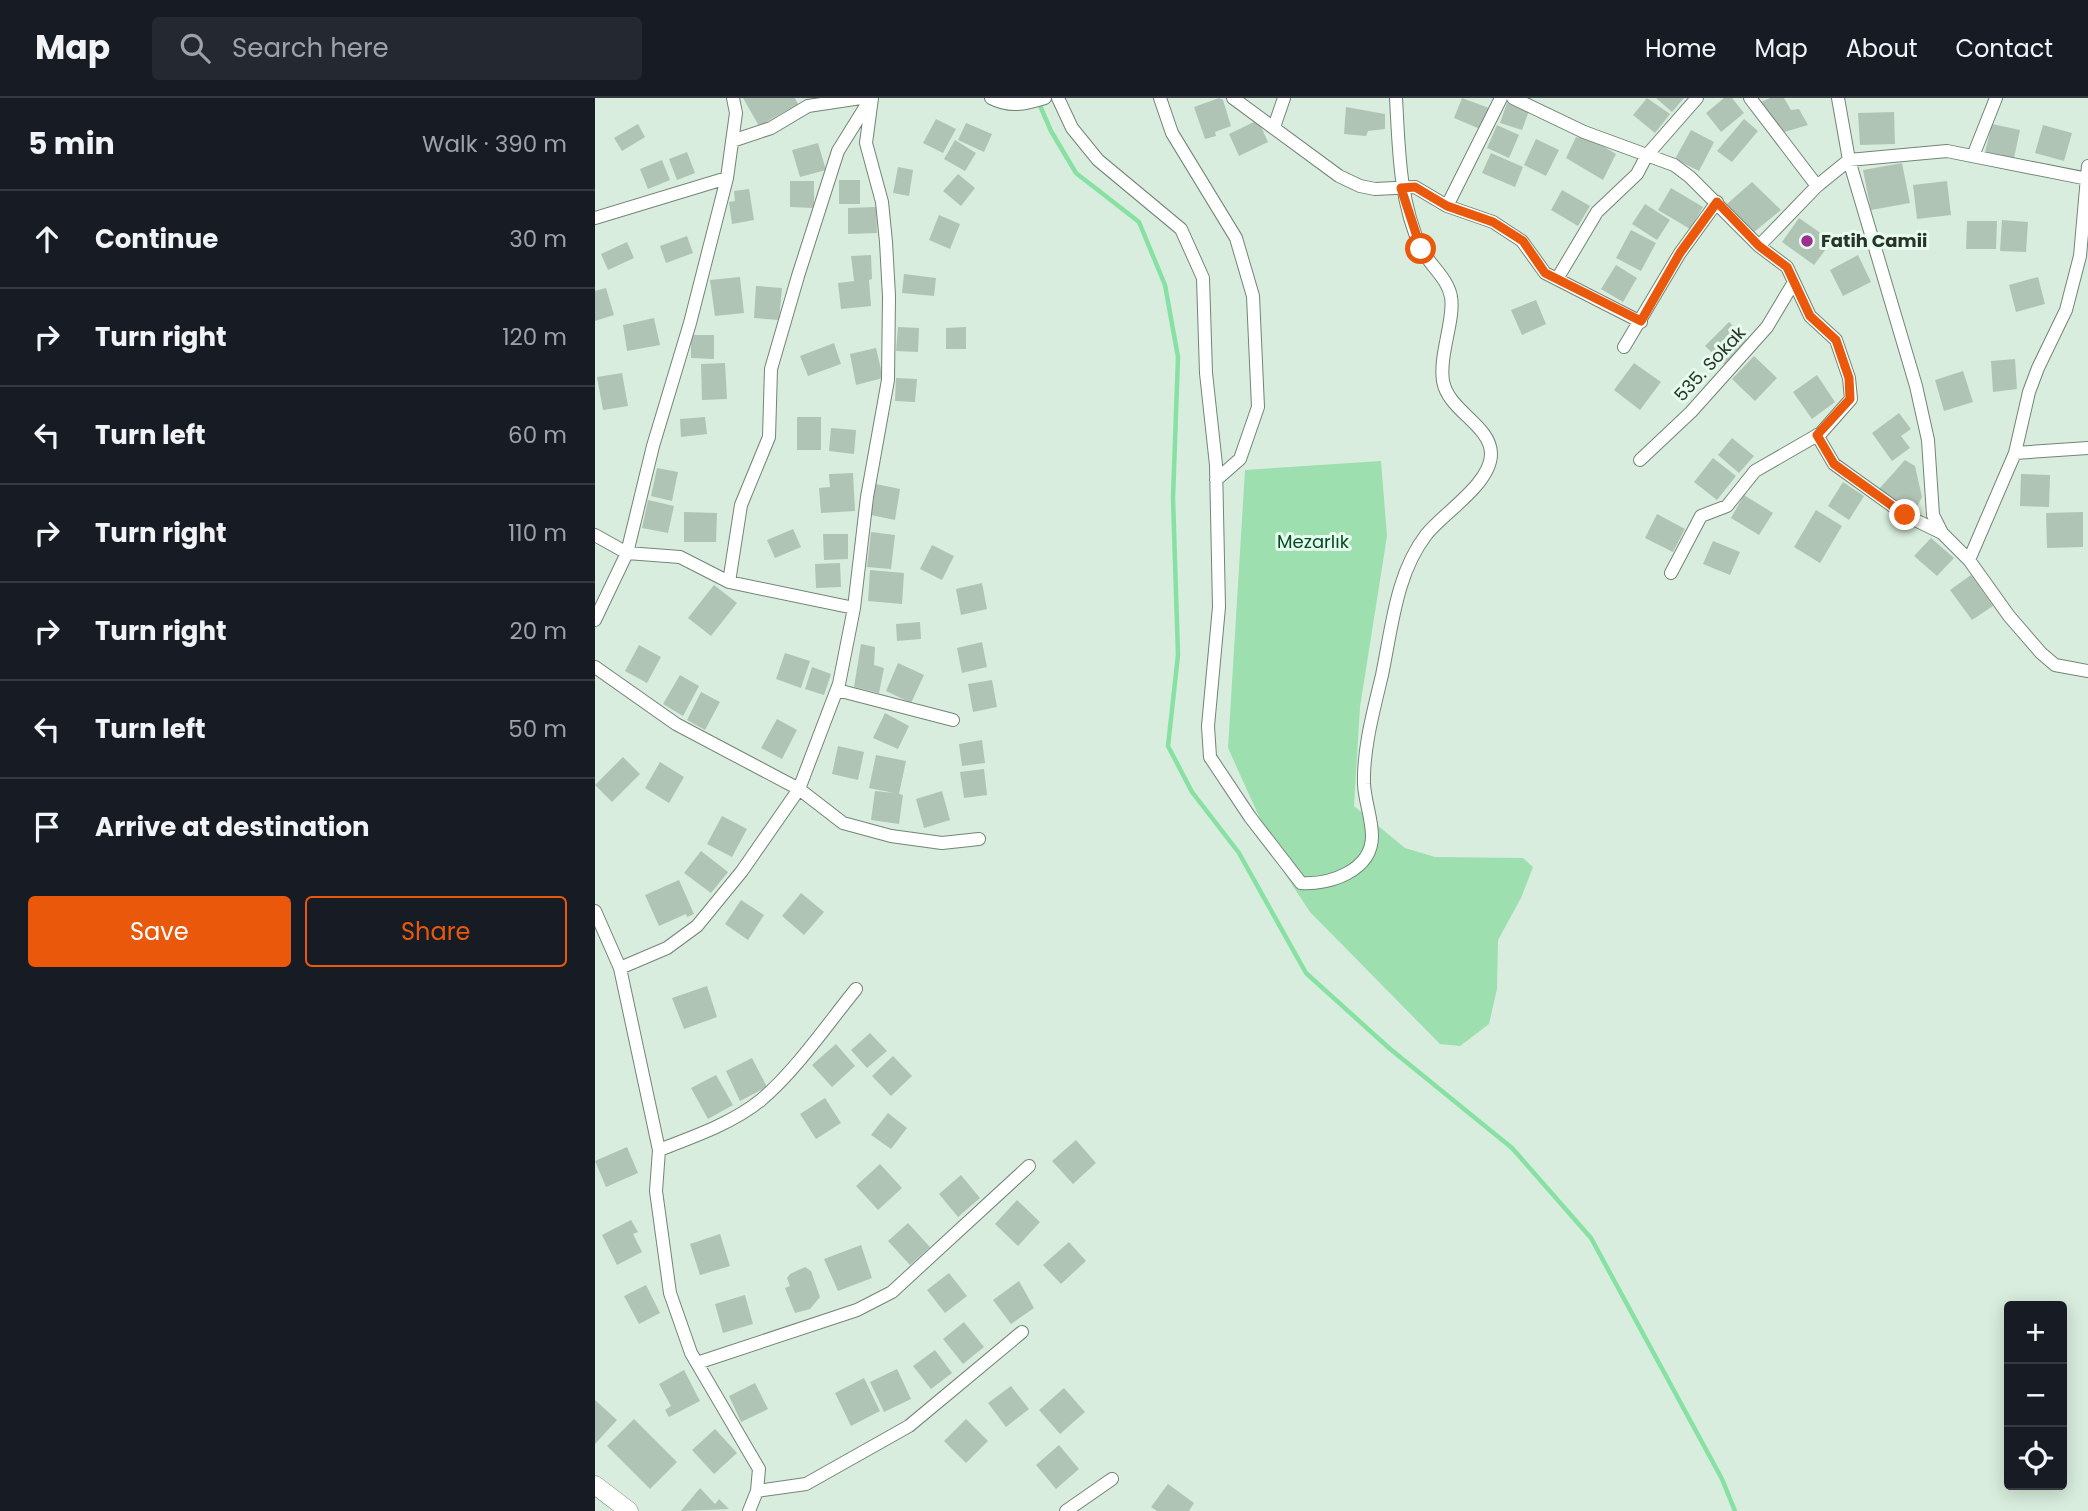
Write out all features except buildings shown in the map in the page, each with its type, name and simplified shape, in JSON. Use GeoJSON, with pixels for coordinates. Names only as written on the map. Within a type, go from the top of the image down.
{"type":"FeatureCollection","features":[{"type":"Feature","properties":{"kind":"street"},"geometry":{"type":"LineString","coordinates":[[595,620],[627,553],[727,178],[736,113],[733,98]]}},
{"type":"Feature","properties":{"kind":"street"},"geometry":{"type":"LineString","coordinates":[[732,141],[771,128],[808,106],[861,98]]}},
{"type":"Feature","properties":{"kind":"street"},"geometry":{"type":"LineString","coordinates":[[729,582],[741,505],[769,437],[771,369],[786,316],[838,151],[871,98]]}},
{"type":"Feature","properties":{"kind":"street"},"geometry":{"type":"LineString","coordinates":[[619,968],[667,948],[697,926],[742,871],[799,789],[837,691],[855,608],[867,497],[888,380],[890,296],[887,242],[882,202],[866,143],[871,98]]}},
{"type":"Feature","properties":{"kind":"street"},"geometry":{"type":"LineString","coordinates":[[991,98],[1004,105],[1023,104],[1045,98]]}},
{"type":"Feature","properties":{"kind":"street"},"geometry":{"type":"LineString","coordinates":[[1058,98],[1072,128],[1098,160],[1181,229],[1203,278],[1206,373],[1216,480],[1219,607],[1208,726],[1210,757],[1250,817],[1301,883],[1318,884],[1357,868],[1366,856],[1372,839],[1364,783],[1373,716],[1403,575],[1426,534],[1479,482],[1492,456],[1488,439],[1455,405],[1443,382],[1443,349],[1452,299],[1448,286],[1421,249],[1401,188],[1396,98]]}},
{"type":"Feature","properties":{"kind":"street"},"geometry":{"type":"LineString","coordinates":[[1160,98],[1172,133],[1236,238],[1253,296],[1258,407],[1240,460],[1216,480]]}},
{"type":"Feature","properties":{"kind":"street"},"geometry":{"type":"LineString","coordinates":[[1233,98],[1339,176],[1360,186],[1375,189],[1415,187],[1447,206],[1493,222],[1523,241],[1545,273],[1641,321]]}},
{"type":"Feature","properties":{"kind":"street"},"geometry":{"type":"LineString","coordinates":[[1274,127],[1284,98]]}},
{"type":"Feature","properties":{"kind":"street"},"geometry":{"type":"LineString","coordinates":[[1447,206],[1501,98]]}},
{"type":"Feature","properties":{"kind":"street"},"geometry":{"type":"LineString","coordinates":[[1513,98],[1584,132],[1674,165],[1717,202],[1759,246],[1787,267],[1810,316],[1836,340],[1849,378],[1850,399],[1817,435],[1755,471],[1727,506],[1701,516],[1671,573]]}},
{"type":"Feature","properties":{"kind":"street"},"geometry":{"type":"LineString","coordinates":[[1557,279],[1597,212],[1637,174],[1647,155],[1697,98]]}},
{"type":"Feature","properties":{"kind":"street"},"geometry":{"type":"LineString","coordinates":[[1750,98],[1817,187]]}},
{"type":"Feature","properties":{"kind":"street"},"geometry":{"type":"LineString","coordinates":[[1838,98],[1849,160],[1916,386],[1928,440],[1933,515],[1942,533]]}},
{"type":"Feature","properties":{"kind":"street"},"geometry":{"type":"LineString","coordinates":[[1973,156],[1996,98]]}},
{"type":"Feature","properties":{"kind":"street"},"geometry":{"type":"LineString","coordinates":[[1759,246],[1817,187],[1849,160],[1947,151],[2088,175],[2080,256],[2066,310],[2029,392],[2015,453],[1969,559]]}},
{"type":"Feature","properties":{"kind":"street"},"geometry":{"type":"LineString","coordinates":[[595,218],[727,178]]}},
{"type":"Feature","properties":{"kind":"street"},"geometry":{"type":"LineString","coordinates":[[1625,346],[1680,253],[1717,202]]}},
{"type":"Feature","properties":{"kind":"street","name":"535. Sokak"},"geometry":{"type":"LineString","coordinates":[[1640,460],[1691,412],[1767,327],[1794,282]]}},
{"type":"Feature","properties":{"kind":"street"},"geometry":{"type":"LineString","coordinates":[[1817,435],[1834,464],[1905,515],[1942,533],[1969,559],[2009,616],[2041,653],[2055,665],[2088,671]]}},
{"type":"Feature","properties":{"kind":"street"},"geometry":{"type":"LineString","coordinates":[[2015,453],[2088,448]]}},
{"type":"Feature","properties":{"kind":"street"},"geometry":{"type":"LineString","coordinates":[[595,535],[627,553],[680,557],[729,582],[855,608]]}},
{"type":"Feature","properties":{"kind":"street"},"geometry":{"type":"LineString","coordinates":[[595,667],[676,724],[799,789],[843,822],[891,836],[942,843],[979,839]]}},
{"type":"Feature","properties":{"kind":"street"},"geometry":{"type":"LineString","coordinates":[[837,691],[953,720]]}},
{"type":"Feature","properties":{"kind":"street"},"geometry":{"type":"LineString","coordinates":[[595,911],[619,968],[659,1150],[656,1191],[670,1293],[697,1363],[759,1469],[758,1491],[749,1511]]}},
{"type":"Feature","properties":{"kind":"street"},"geometry":{"type":"LineString","coordinates":[[659,1150],[702,1133],[759,1101],[785,1075],[856,989]]}},
{"type":"Feature","properties":{"kind":"street"},"geometry":{"type":"LineString","coordinates":[[697,1363],[857,1310],[892,1292],[1029,1166]]}},
{"type":"Feature","properties":{"kind":"street"},"geometry":{"type":"LineString","coordinates":[[758,1491],[806,1484],[909,1426],[1022,1332]]}},
{"type":"Feature","properties":{"kind":"street"},"geometry":{"type":"LineString","coordinates":[[1066,1511],[1112,1479]]}},
{"type":"Feature","properties":{"kind":"street"},"geometry":{"type":"LineString","coordinates":[[595,1485],[629,1511]]}},
{"type":"Feature","properties":{"kind":"green space","name":"Mezarlık"},"geometry":{"type":"Polygon","coordinates":[[[1381,461],[1387,536],[1360,707],[1354,806],[1405,848],[1435,857],[1523,858],[1533,867],[1521,898],[1498,940],[1497,989],[1489,1024],[1460,1046],[1440,1044],[1310,912],[1285,874],[1228,748],[1245,470],[1381,461]]]}},
{"type":"Feature","properties":{"kind":"waterway"},"geometry":{"type":"LineString","coordinates":[[1038,101],[1051,131],[1076,173],[1139,222],[1165,285],[1178,357],[1173,498],[1178,655],[1168,746],[1192,792],[1239,853],[1306,973],[1389,1048],[1512,1148],[1591,1238],[1722,1479],[1735,1511]]}},
{"type":"Feature","properties":{"kind":"place","name":"Fatih Camii"},"geometry":{"type":"Point","coordinates":[1807,241]}},
{"type":"Feature","properties":{"kind":"route"},"geometry":{"type":"LineString","coordinates":[[1421,249],[1401,188],[1415,187],[1447,206],[1493,222],[1523,241],[1545,273],[1641,321],[1680,253],[1717,202],[1759,246],[1787,267],[1810,316],[1836,340],[1849,378],[1850,399],[1841,412],[1817,435],[1834,464],[1905,515]]}}]}
